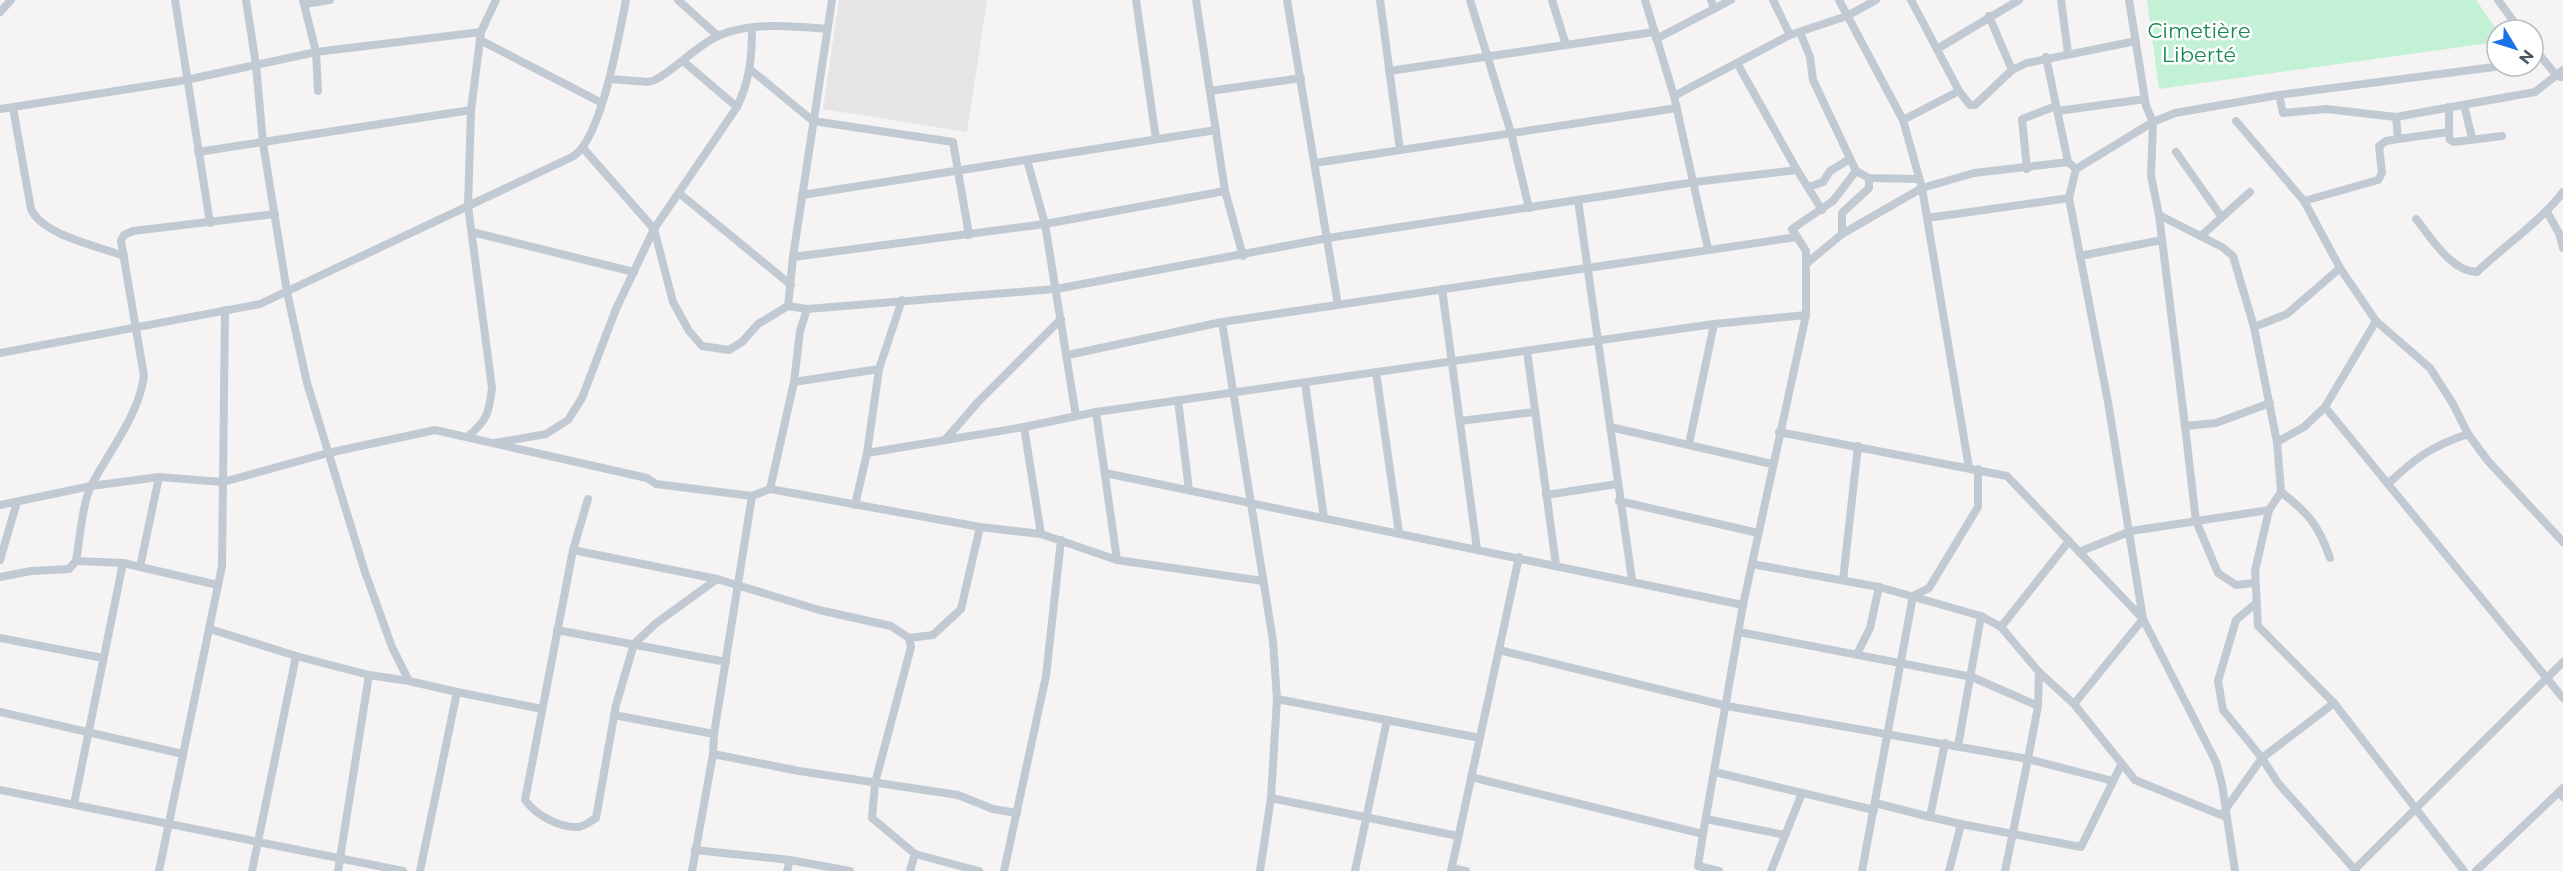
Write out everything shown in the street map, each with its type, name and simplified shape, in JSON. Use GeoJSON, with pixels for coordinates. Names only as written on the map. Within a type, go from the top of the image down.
{"type":"FeatureCollection","features":[{"type":"Feature","properties":{"kind":"street"},"geometry":{"type":"LineString","coordinates":[[0,12],[11,0]]}},
{"type":"Feature","properties":{"kind":"street"},"geometry":{"type":"LineString","coordinates":[[174,0],[210,223]]}},
{"type":"Feature","properties":{"kind":"street"},"geometry":{"type":"LineString","coordinates":[[246,0],[256,65],[263,143],[287,292],[312,402],[365,572],[392,647],[409,681]]}},
{"type":"Feature","properties":{"kind":"street"},"geometry":{"type":"LineString","coordinates":[[318,91],[315,52],[304,2],[330,0]]}},
{"type":"Feature","properties":{"kind":"street"},"geometry":{"type":"LineString","coordinates":[[467,437],[482,425],[486,418],[492,388],[475,274],[468,206],[471,110],[480,36],[496,0]]}},
{"type":"Feature","properties":{"kind":"street"},"geometry":{"type":"LineString","coordinates":[[0,352],[260,304],[572,157],[584,148],[602,103],[610,79],[626,0]]}},
{"type":"Feature","properties":{"kind":"street"},"geometry":{"type":"LineString","coordinates":[[678,0],[718,36]]}},
{"type":"Feature","properties":{"kind":"street"},"geometry":{"type":"LineString","coordinates":[[788,306],[793,256],[832,0]]}},
{"type":"Feature","properties":{"kind":"street"},"geometry":{"type":"LineString","coordinates":[[1136,0],[1156,139]]}},
{"type":"Feature","properties":{"kind":"street"},"geometry":{"type":"LineString","coordinates":[[1196,0],[1226,191],[1243,256]]}},
{"type":"Feature","properties":{"kind":"street"},"geometry":{"type":"LineString","coordinates":[[1287,0],[1338,305]]}},
{"type":"Feature","properties":{"kind":"street"},"geometry":{"type":"LineString","coordinates":[[1380,0],[1400,150]]}},
{"type":"Feature","properties":{"kind":"street"},"geometry":{"type":"LineString","coordinates":[[1470,0],[1511,133],[1529,208]]}},
{"type":"Feature","properties":{"kind":"street"},"geometry":{"type":"LineString","coordinates":[[1552,0],[1566,45]]}},
{"type":"Feature","properties":{"kind":"street"},"geometry":{"type":"LineString","coordinates":[[1644,0],[1674,96],[1695,182],[1708,249]]}},
{"type":"Feature","properties":{"kind":"street"},"geometry":{"type":"LineString","coordinates":[[1711,0],[1714,9]]}},
{"type":"Feature","properties":{"kind":"street"},"geometry":{"type":"LineString","coordinates":[[1389,71],[1566,45],[1655,36],[1731,0]]}},
{"type":"Feature","properties":{"kind":"street"},"geometry":{"type":"LineString","coordinates":[[1773,0],[1790,35]]}},
{"type":"Feature","properties":{"kind":"street"},"geometry":{"type":"LineString","coordinates":[[1839,0],[1903,120],[1922,188],[1968,468]]}},
{"type":"Feature","properties":{"kind":"street"},"geometry":{"type":"LineString","coordinates":[[1674,96],[1790,35],[1847,16],[1876,0]]}},
{"type":"Feature","properties":{"kind":"street"},"geometry":{"type":"LineString","coordinates":[[1911,0],[1959,91],[1966,102],[1975,105],[2012,70],[2046,57],[2136,41]]}},
{"type":"Feature","properties":{"kind":"street"},"geometry":{"type":"LineString","coordinates":[[1936,49],[2019,0]]}},
{"type":"Feature","properties":{"kind":"street"},"geometry":{"type":"LineString","coordinates":[[2061,0],[2068,53]]}},
{"type":"Feature","properties":{"kind":"street"},"geometry":{"type":"LineString","coordinates":[[2129,0],[2145,99],[2153,122],[2151,176],[2159,215],[2196,521],[2218,573],[2236,585],[2255,584]]}},
{"type":"Feature","properties":{"kind":"street"},"geometry":{"type":"LineString","coordinates":[[2502,2],[2512,18]]}},
{"type":"Feature","properties":{"kind":"street"},"geometry":{"type":"LineString","coordinates":[[1989,16],[2012,70]]}},
{"type":"Feature","properties":{"kind":"street"},"geometry":{"type":"LineString","coordinates":[[610,79],[648,82],[718,36],[752,28],[827,28]]}},
{"type":"Feature","properties":{"kind":"street"},"geometry":{"type":"LineString","coordinates":[[491,444],[546,434],[568,420],[582,398],[654,229],[737,107],[751,70],[752,28]]}},
{"type":"Feature","properties":{"kind":"street"},"geometry":{"type":"LineString","coordinates":[[1800,32],[1810,57],[1813,80],[1856,171],[1869,177],[1919,179]]}},
{"type":"Feature","properties":{"kind":"street"},"geometry":{"type":"LineString","coordinates":[[0,109],[186,80],[315,52],[480,36],[602,103]]}},
{"type":"Feature","properties":{"kind":"street"},"geometry":{"type":"LineString","coordinates":[[2046,57],[2068,162],[2076,169]]}},
{"type":"Feature","properties":{"kind":"street"},"geometry":{"type":"LineString","coordinates":[[683,61],[737,107]]}},
{"type":"Feature","properties":{"kind":"street"},"geometry":{"type":"LineString","coordinates":[[2545,62],[2560,76]]}},
{"type":"Feature","properties":{"kind":"street"},"geometry":{"type":"LineString","coordinates":[[1737,63],[1822,210]]}},
{"type":"Feature","properties":{"kind":"street"},"geometry":{"type":"LineString","coordinates":[[2074,704],[2143,619],[2131,531],[2069,198],[2076,169],[2153,122],[2175,113],[2279,94],[2485,68]]}},
{"type":"Feature","properties":{"kind":"street"},"geometry":{"type":"LineString","coordinates":[[751,70],[813,121],[949,139],[954,147],[969,235]]}},
{"type":"Feature","properties":{"kind":"street"},"geometry":{"type":"LineString","coordinates":[[2279,94],[2283,113],[2326,109],[2396,117],[2535,92],[2560,76],[2563,70]]}},
{"type":"Feature","properties":{"kind":"street"},"geometry":{"type":"LineString","coordinates":[[1210,91],[1301,78]]}},
{"type":"Feature","properties":{"kind":"street"},"geometry":{"type":"LineString","coordinates":[[1903,120],[1959,91]]}},
{"type":"Feature","properties":{"kind":"street"},"geometry":{"type":"LineString","coordinates":[[2027,168],[2022,119],[2057,109],[2145,99]]}},
{"type":"Feature","properties":{"kind":"street"},"geometry":{"type":"LineString","coordinates":[[2464,105],[2472,138]]}},
{"type":"Feature","properties":{"kind":"street"},"geometry":{"type":"LineString","coordinates":[[2449,107],[2449,132],[2452,142],[2502,136]]}},
{"type":"Feature","properties":{"kind":"street"},"geometry":{"type":"LineString","coordinates":[[13,108],[31,209],[35,220],[47,228],[124,256]]}},
{"type":"Feature","properties":{"kind":"street"},"geometry":{"type":"LineString","coordinates":[[1315,163],[1677,108]]}},
{"type":"Feature","properties":{"kind":"street"},"geometry":{"type":"LineString","coordinates":[[198,152],[263,143],[352,126],[471,110]]}},
{"type":"Feature","properties":{"kind":"street"},"geometry":{"type":"LineString","coordinates":[[2396,117],[2398,139]]}},
{"type":"Feature","properties":{"kind":"street"},"geometry":{"type":"LineString","coordinates":[[2236,121],[2304,201],[2340,268],[2376,321],[2430,368],[2469,434],[2488,461],[2560,531],[2563,542]]}},
{"type":"Feature","properties":{"kind":"street"},"geometry":{"type":"LineString","coordinates":[[802,195],[1216,130]]}},
{"type":"Feature","properties":{"kind":"street"},"geometry":{"type":"LineString","coordinates":[[2304,201],[2378,180],[2382,172],[2379,146],[2386,141],[2449,132]]}},
{"type":"Feature","properties":{"kind":"street"},"geometry":{"type":"LineString","coordinates":[[584,148],[654,229],[673,302],[689,331],[702,346],[729,350],[742,342],[758,324],[788,306],[807,309],[1056,289],[1243,256],[1328,238],[1695,182],[1797,170]]}},
{"type":"Feature","properties":{"kind":"street"},"geometry":{"type":"LineString","coordinates":[[2176,152],[2221,216]]}},
{"type":"Feature","properties":{"kind":"street"},"geometry":{"type":"LineString","coordinates":[[1809,187],[1820,184],[1830,171],[1850,159]]}},
{"type":"Feature","properties":{"kind":"street"},"geometry":{"type":"LineString","coordinates":[[1028,160],[1045,224],[1068,355],[1076,416]]}},
{"type":"Feature","properties":{"kind":"street"},"geometry":{"type":"LineString","coordinates":[[1806,264],[1842,234],[1922,188],[1974,173],[2068,162]]}},
{"type":"Feature","properties":{"kind":"street"},"geometry":{"type":"LineString","coordinates":[[1719,871],[1697,868],[1743,605],[1806,315],[1806,251],[1792,230],[1822,210],[1843,191],[1856,171]]}},
{"type":"Feature","properties":{"kind":"street"},"geometry":{"type":"LineString","coordinates":[[1842,234],[1842,213],[1867,189],[1869,177]]}},
{"type":"Feature","properties":{"kind":"street"},"geometry":{"type":"LineString","coordinates":[[793,256],[1045,224],[1226,191]]}},
{"type":"Feature","properties":{"kind":"street"},"geometry":{"type":"LineString","coordinates":[[2201,236],[2250,192]]}},
{"type":"Feature","properties":{"kind":"street"},"geometry":{"type":"LineString","coordinates":[[2416,219],[2454,264],[2465,272],[2477,272],[2503,246],[2547,212],[2563,192]]}},
{"type":"Feature","properties":{"kind":"street"},"geometry":{"type":"LineString","coordinates":[[679,193],[791,285]]}},
{"type":"Feature","properties":{"kind":"street"},"geometry":{"type":"LineString","coordinates":[[1927,218],[2069,198]]}},
{"type":"Feature","properties":{"kind":"street"},"geometry":{"type":"LineString","coordinates":[[1578,200],[1632,580]]}},
{"type":"Feature","properties":{"kind":"street"},"geometry":{"type":"LineString","coordinates":[[2547,212],[2559,233],[2563,248]]}},
{"type":"Feature","properties":{"kind":"street"},"geometry":{"type":"LineString","coordinates":[[0,577],[31,571],[69,569],[76,561],[91,486],[128,423],[142,389],[144,375],[124,256],[122,241],[124,235],[133,231],[275,214]]}},
{"type":"Feature","properties":{"kind":"street"},"geometry":{"type":"LineString","coordinates":[[2159,215],[2222,247],[2233,256],[2254,327],[2277,442],[2281,492],[2269,510],[2255,571],[2258,626],[2334,703],[2416,806],[2464,871]]}},
{"type":"Feature","properties":{"kind":"street"},"geometry":{"type":"LineString","coordinates":[[472,232],[634,272]]}},
{"type":"Feature","properties":{"kind":"street"},"geometry":{"type":"LineString","coordinates":[[1068,355],[1222,322],[1797,237]]}},
{"type":"Feature","properties":{"kind":"street"},"geometry":{"type":"LineString","coordinates":[[2080,256],[2162,240]]}},
{"type":"Feature","properties":{"kind":"street"},"geometry":{"type":"LineString","coordinates":[[2254,327],[2287,314],[2340,268]]}},
{"type":"Feature","properties":{"kind":"street"},"geometry":{"type":"LineString","coordinates":[[1442,289],[1477,549]]}},
{"type":"Feature","properties":{"kind":"street"},"geometry":{"type":"LineString","coordinates":[[855,505],[867,453],[879,369],[902,300]]}},
{"type":"Feature","properties":{"kind":"street"},"geometry":{"type":"LineString","coordinates":[[770,489],[794,382],[800,331],[807,309]]}},
{"type":"Feature","properties":{"kind":"street"},"geometry":{"type":"LineString","coordinates":[[159,871],[223,557],[225,310]]}},
{"type":"Feature","properties":{"kind":"street"},"geometry":{"type":"LineString","coordinates":[[867,453],[1024,428],[1096,412],[1714,324],[1806,315]]}},
{"type":"Feature","properties":{"kind":"street"},"geometry":{"type":"LineString","coordinates":[[945,440],[979,401],[1061,319]]}},
{"type":"Feature","properties":{"kind":"street"},"geometry":{"type":"LineString","coordinates":[[2277,442],[2304,427],[2325,407],[2376,321]]}},
{"type":"Feature","properties":{"kind":"street"},"geometry":{"type":"LineString","coordinates":[[1222,322],[1273,641],[1277,699],[1271,798],[1260,871]]}},
{"type":"Feature","properties":{"kind":"street"},"geometry":{"type":"LineString","coordinates":[[1689,444],[1714,324]]}},
{"type":"Feature","properties":{"kind":"street"},"geometry":{"type":"LineString","coordinates":[[1527,351],[1556,564]]}},
{"type":"Feature","properties":{"kind":"street"},"geometry":{"type":"LineString","coordinates":[[794,382],[879,369]]}},
{"type":"Feature","properties":{"kind":"street"},"geometry":{"type":"LineString","coordinates":[[1376,372],[1399,533]]}},
{"type":"Feature","properties":{"kind":"street"},"geometry":{"type":"LineString","coordinates":[[1305,382],[1324,518]]}},
{"type":"Feature","properties":{"kind":"street"},"geometry":{"type":"LineString","coordinates":[[1178,400],[1189,490]]}},
{"type":"Feature","properties":{"kind":"street"},"geometry":{"type":"LineString","coordinates":[[2185,426],[2216,423],[2270,403]]}},
{"type":"Feature","properties":{"kind":"street"},"geometry":{"type":"LineString","coordinates":[[2325,407],[2563,698]]}},
{"type":"Feature","properties":{"kind":"street"},"geometry":{"type":"LineString","coordinates":[[1096,412],[1117,560]]}},
{"type":"Feature","properties":{"kind":"street"},"geometry":{"type":"LineString","coordinates":[[1460,421],[1535,412]]}},
{"type":"Feature","properties":{"kind":"street"},"geometry":{"type":"LineString","coordinates":[[1610,427],[1772,464]]}},
{"type":"Feature","properties":{"kind":"street"},"geometry":{"type":"LineString","coordinates":[[1024,428],[1041,534]]}},
{"type":"Feature","properties":{"kind":"street"},"geometry":{"type":"LineString","coordinates":[[0,505],[91,486],[159,477],[223,482],[328,453],[424,431],[446,431],[491,444],[646,478],[656,484],[752,496],[770,489],[980,527],[1041,534],[1117,560],[1263,581]]}},
{"type":"Feature","properties":{"kind":"street"},"geometry":{"type":"LineString","coordinates":[[1779,432],[1977,469],[2001,474],[2011,480],[2143,619],[2216,762],[2235,871]]}},
{"type":"Feature","properties":{"kind":"street"},"geometry":{"type":"LineString","coordinates":[[2388,484],[2415,458],[2431,448],[2469,434]]}},
{"type":"Feature","properties":{"kind":"street"},"geometry":{"type":"LineString","coordinates":[[1843,580],[1858,446]]}},
{"type":"Feature","properties":{"kind":"street"},"geometry":{"type":"LineString","coordinates":[[1913,596],[1929,588],[1978,507],[1977,469]]}},
{"type":"Feature","properties":{"kind":"street"},"geometry":{"type":"LineString","coordinates":[[1105,472],[1556,564],[1743,605]]}},
{"type":"Feature","properties":{"kind":"street"},"geometry":{"type":"LineString","coordinates":[[140,567],[159,477]]}},
{"type":"Feature","properties":{"kind":"street"},"geometry":{"type":"LineString","coordinates":[[1546,495],[1617,484]]}},
{"type":"Feature","properties":{"kind":"street"},"geometry":{"type":"LineString","coordinates":[[2281,492],[2309,514],[2323,538],[2330,558]]}},
{"type":"Feature","properties":{"kind":"street"},"geometry":{"type":"LineString","coordinates":[[692,871],[713,754],[714,734],[752,496]]}},
{"type":"Feature","properties":{"kind":"street"},"geometry":{"type":"LineString","coordinates":[[588,499],[573,550],[525,800],[534,813],[563,824],[581,827],[596,818],[614,715],[634,644],[654,624],[717,579]]}},
{"type":"Feature","properties":{"kind":"street"},"geometry":{"type":"LineString","coordinates":[[1619,501],[1758,533]]}},
{"type":"Feature","properties":{"kind":"street"},"geometry":{"type":"LineString","coordinates":[[0,560],[17,502]]}},
{"type":"Feature","properties":{"kind":"street"},"geometry":{"type":"LineString","coordinates":[[2079,552],[2131,531],[2269,510]]}},
{"type":"Feature","properties":{"kind":"street"},"geometry":{"type":"LineString","coordinates":[[573,550],[717,579],[819,610],[891,626],[909,638],[933,635],[961,609],[980,527]]}},
{"type":"Feature","properties":{"kind":"street"},"geometry":{"type":"LineString","coordinates":[[1004,871],[1049,652],[1061,540]]}},
{"type":"Feature","properties":{"kind":"street"},"geometry":{"type":"LineString","coordinates":[[2001,627],[2069,541]]}},
{"type":"Feature","properties":{"kind":"street"},"geometry":{"type":"LineString","coordinates":[[1466,871],[1451,870],[1519,557]]}},
{"type":"Feature","properties":{"kind":"street"},"geometry":{"type":"LineString","coordinates":[[76,561],[123,563],[218,585]]}},
{"type":"Feature","properties":{"kind":"street"},"geometry":{"type":"LineString","coordinates":[[74,804],[123,563]]}},
{"type":"Feature","properties":{"kind":"street"},"geometry":{"type":"LineString","coordinates":[[1752,564],[1879,587],[1981,616],[2001,627],[2039,672],[2074,704],[2135,780],[2226,813]]}},
{"type":"Feature","properties":{"kind":"street"},"geometry":{"type":"LineString","coordinates":[[1857,654],[1870,628],[1879,587]]}},
{"type":"Feature","properties":{"kind":"street"},"geometry":{"type":"LineString","coordinates":[[1862,871],[1913,596]]}},
{"type":"Feature","properties":{"kind":"street"},"geometry":{"type":"LineString","coordinates":[[2255,604],[2236,620],[2218,681],[2223,710],[2262,758],[2278,783],[2355,870],[2416,806],[2563,662]]}},
{"type":"Feature","properties":{"kind":"street"},"geometry":{"type":"LineString","coordinates":[[1958,746],[1981,616]]}},
{"type":"Feature","properties":{"kind":"street"},"geometry":{"type":"LineString","coordinates":[[210,629],[296,656],[369,675],[409,681],[542,709]]}},
{"type":"Feature","properties":{"kind":"street"},"geometry":{"type":"LineString","coordinates":[[557,630],[726,663]]}},
{"type":"Feature","properties":{"kind":"street"},"geometry":{"type":"LineString","coordinates":[[1739,632],[1972,677],[2038,706]]}},
{"type":"Feature","properties":{"kind":"street"},"geometry":{"type":"LineString","coordinates":[[0,638],[103,658]]}},
{"type":"Feature","properties":{"kind":"street"},"geometry":{"type":"LineString","coordinates":[[909,638],[911,647],[875,783],[872,818],[915,854],[979,871]]}},
{"type":"Feature","properties":{"kind":"street"},"geometry":{"type":"LineString","coordinates":[[1499,650],[1727,706],[2028,759],[2113,781]]}},
{"type":"Feature","properties":{"kind":"street"},"geometry":{"type":"LineString","coordinates":[[252,871],[296,656]]}},
{"type":"Feature","properties":{"kind":"street"},"geometry":{"type":"LineString","coordinates":[[2005,871],[2038,706],[2039,672]]}},
{"type":"Feature","properties":{"kind":"street"},"geometry":{"type":"LineString","coordinates":[[338,871],[369,675]]}},
{"type":"Feature","properties":{"kind":"street"},"geometry":{"type":"LineString","coordinates":[[420,871],[457,692]]}},
{"type":"Feature","properties":{"kind":"street"},"geometry":{"type":"LineString","coordinates":[[1277,699],[1480,738]]}},
{"type":"Feature","properties":{"kind":"street"},"geometry":{"type":"LineString","coordinates":[[2226,813],[2262,758],[2334,703]]}},
{"type":"Feature","properties":{"kind":"street"},"geometry":{"type":"LineString","coordinates":[[0,712],[183,754]]}},
{"type":"Feature","properties":{"kind":"street"},"geometry":{"type":"LineString","coordinates":[[614,715],[714,734]]}},
{"type":"Feature","properties":{"kind":"street"},"geometry":{"type":"LineString","coordinates":[[1355,871],[1387,720]]}},
{"type":"Feature","properties":{"kind":"street"},"geometry":{"type":"LineString","coordinates":[[1930,817],[1945,743]]}},
{"type":"Feature","properties":{"kind":"street"},"geometry":{"type":"LineString","coordinates":[[713,754],[875,783],[958,795],[993,809],[1017,813]]}},
{"type":"Feature","properties":{"kind":"street"},"geometry":{"type":"LineString","coordinates":[[1715,772],[1802,793],[2080,847],[2121,765]]}},
{"type":"Feature","properties":{"kind":"street"},"geometry":{"type":"LineString","coordinates":[[1471,777],[1703,834]]}},
{"type":"Feature","properties":{"kind":"street"},"geometry":{"type":"LineString","coordinates":[[0,790],[403,871]]}},
{"type":"Feature","properties":{"kind":"street"},"geometry":{"type":"LineString","coordinates":[[1771,871],[1802,793]]}},
{"type":"Feature","properties":{"kind":"street"},"geometry":{"type":"LineString","coordinates":[[2476,871],[2562,793]]}},
{"type":"Feature","properties":{"kind":"street"},"geometry":{"type":"LineString","coordinates":[[1271,798],[1458,836]]}},
{"type":"Feature","properties":{"kind":"street"},"geometry":{"type":"LineString","coordinates":[[1706,819],[1785,835]]}},
{"type":"Feature","properties":{"kind":"street"},"geometry":{"type":"LineString","coordinates":[[1949,871],[1960,824]]}},
{"type":"Feature","properties":{"kind":"street"},"geometry":{"type":"LineString","coordinates":[[695,850],[790,860],[850,871]]}},
{"type":"Feature","properties":{"kind":"street"},"geometry":{"type":"LineString","coordinates":[[910,871],[915,854]]}},
{"type":"Feature","properties":{"kind":"street"},"geometry":{"type":"LineString","coordinates":[[787,871],[790,860]]}},
{"type":"Feature","properties":{"kind":"shaded area"},"geometry":{"type":"Polygon","coordinates":[[[839,0],[987,0],[967,132],[823,109],[839,0]]]}},
{"type":"Feature","properties":{"kind":"green space","name":"Cimetière Liberté"},"geometry":{"type":"Polygon","coordinates":[[[2147,0],[2476,0],[2489,18],[2485,18],[2485,44],[2159,89],[2147,0]]]}}]}
